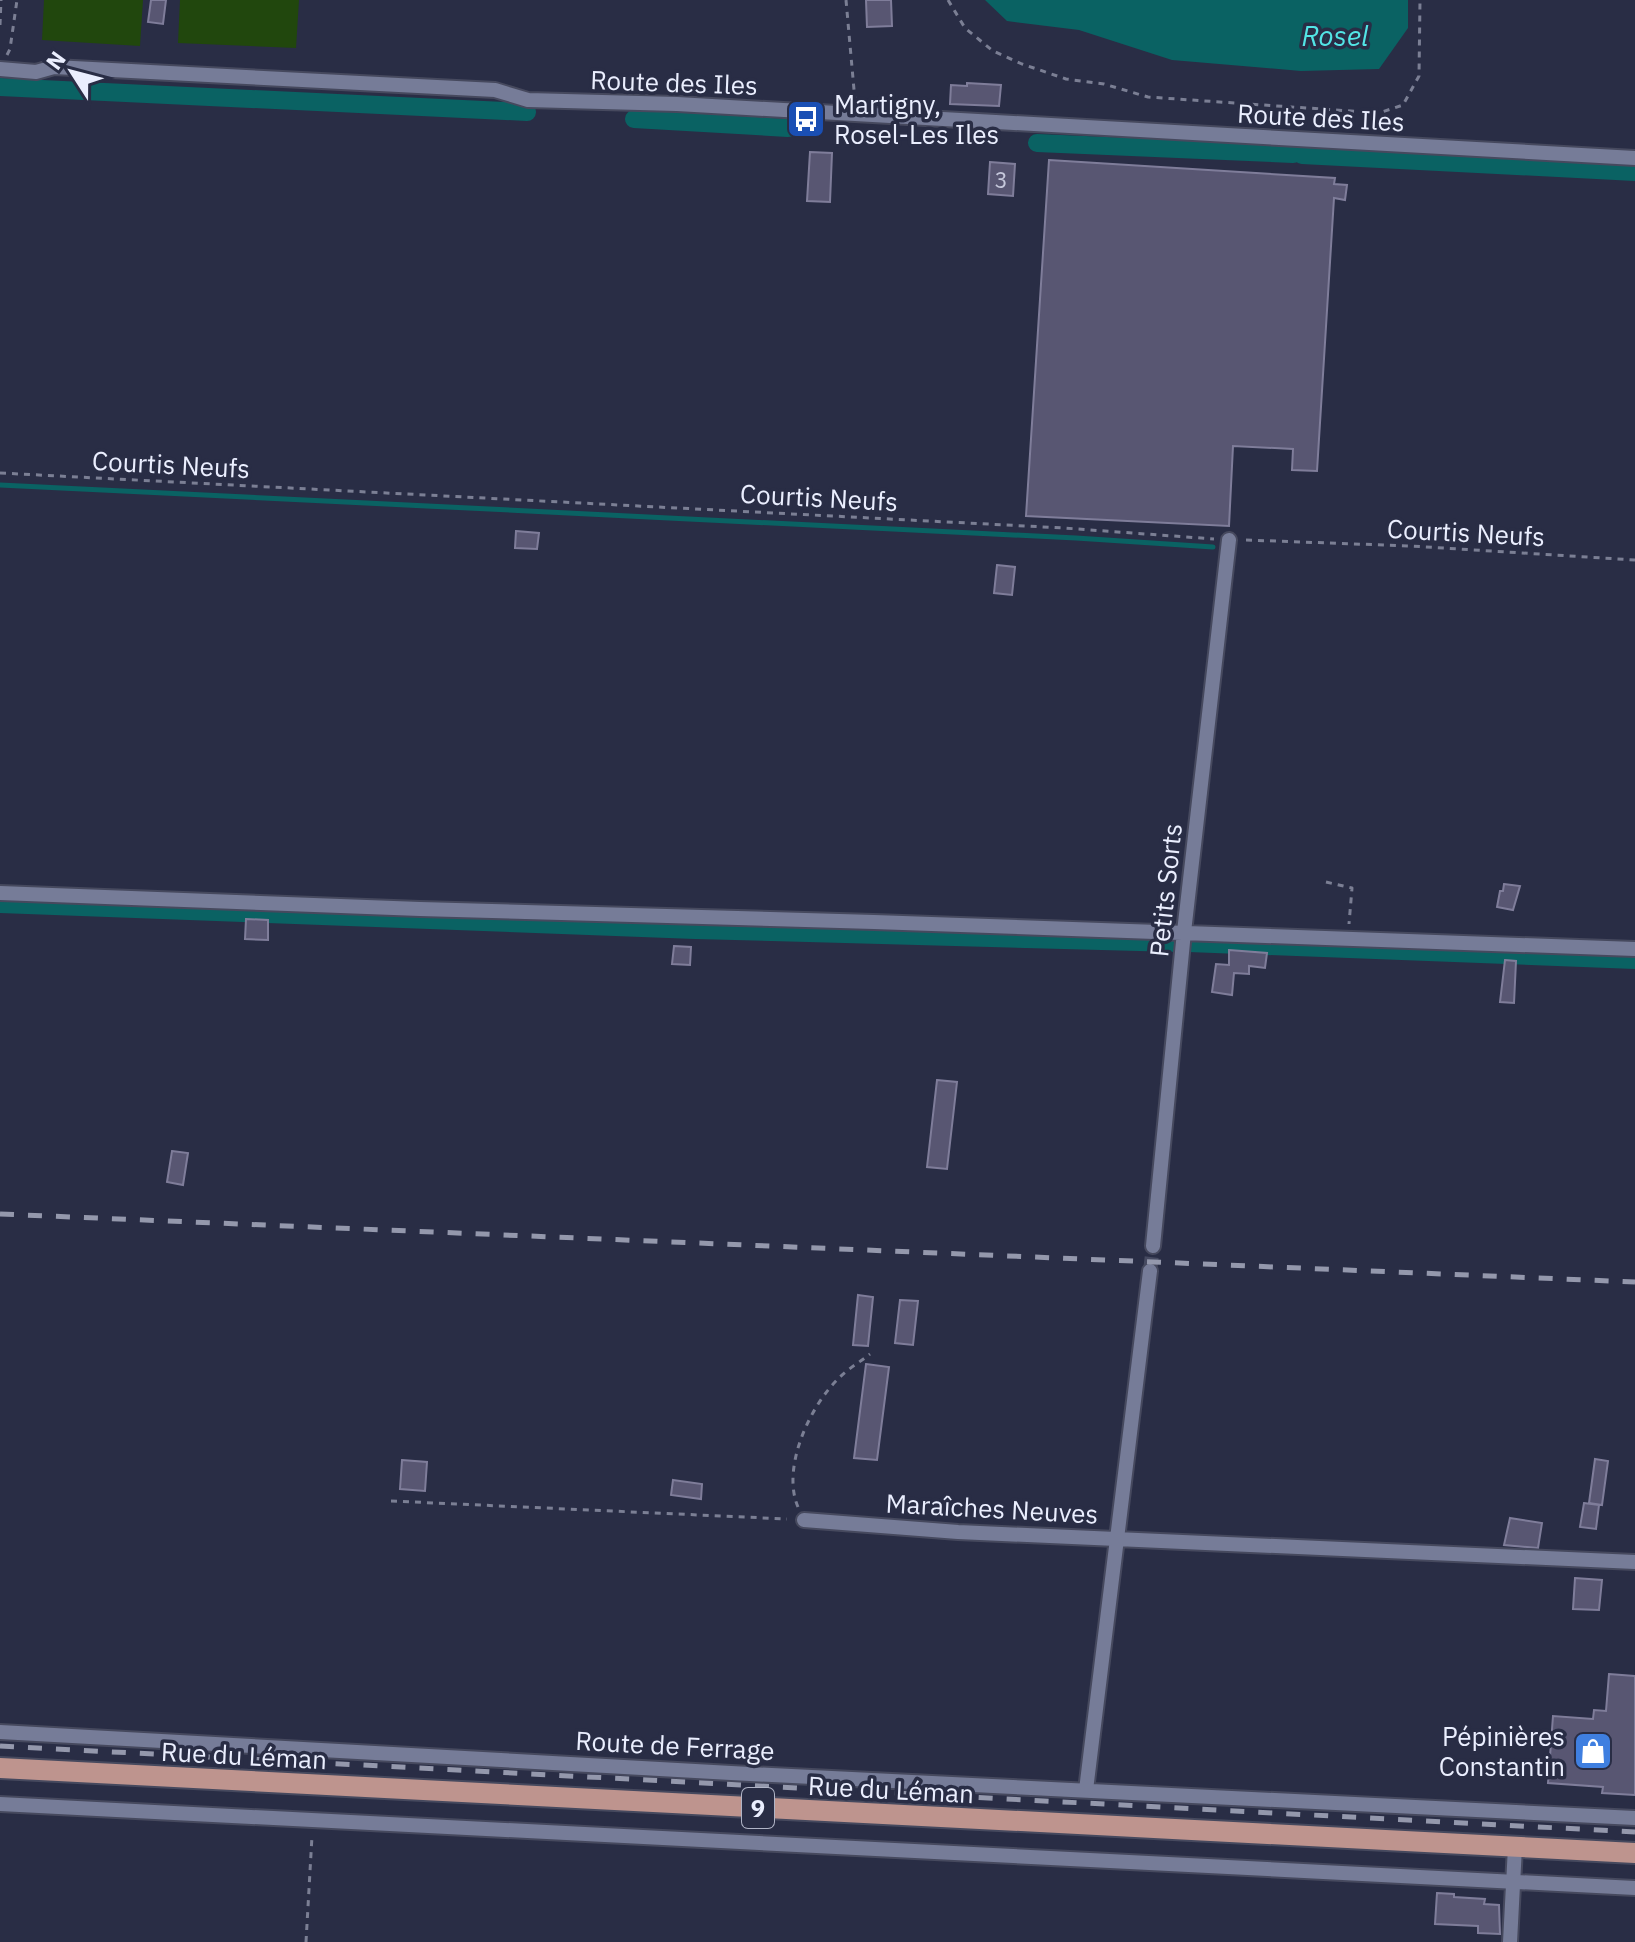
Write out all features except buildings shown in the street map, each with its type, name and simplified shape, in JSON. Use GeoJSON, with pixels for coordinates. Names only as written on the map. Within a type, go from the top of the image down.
{"type":"FeatureCollection","features":[{"type":"Feature","properties":{"kind":"main road","name":"Rue du Léman"},"geometry":{"type":"LineString","coordinates":[[0,1768],[1635,1853]]}},
{"type":"Feature","properties":{"kind":"street","name":"Route des Iles"},"geometry":{"type":"LineString","coordinates":[[1,69],[36,72],[54,67],[448,87],[495,90],[528,100],[677,104],[1635,158]]}},
{"type":"Feature","properties":{"kind":"street","name":"Petits Sorts"},"geometry":{"type":"LineString","coordinates":[[1153,1246],[1184,932],[1229,540]]}},
{"type":"Feature","properties":{"kind":"street"},"geometry":{"type":"LineString","coordinates":[[0,893],[1635,949]]}},
{"type":"Feature","properties":{"kind":"street"},"geometry":{"type":"LineString","coordinates":[[1150,1271],[1117,1539],[1635,1562]]}},
{"type":"Feature","properties":{"kind":"street","name":"Maraîches Neuves"},"geometry":{"type":"LineString","coordinates":[[804,1520],[958,1532],[1117,1539],[1086,1790]]}},
{"type":"Feature","properties":{"kind":"street","name":"Route de Ferrage"},"geometry":{"type":"LineString","coordinates":[[0,1732],[731,1773],[1635,1818]]}},
{"type":"Feature","properties":{"kind":"street"},"geometry":{"type":"LineString","coordinates":[[0,1804],[1635,1888]]}},
{"type":"Feature","properties":{"kind":"street"},"geometry":{"type":"LineString","coordinates":[[1510,1942],[1515,1847]]}},
{"type":"Feature","properties":{"kind":"path"},"geometry":{"type":"LineString","coordinates":[[0,25],[1,0]]}},
{"type":"Feature","properties":{"kind":"path"},"geometry":{"type":"LineString","coordinates":[[1,69],[10,49],[17,0]]}},
{"type":"Feature","properties":{"kind":"path"},"geometry":{"type":"LineString","coordinates":[[846,0],[856,116]]}},
{"type":"Feature","properties":{"kind":"path"},"geometry":{"type":"LineString","coordinates":[[948,0],[965,28],[993,51],[1066,79],[1104,84],[1148,97],[1379,113],[1403,105],[1419,76],[1420,0]]}},
{"type":"Feature","properties":{"kind":"path","name":"Courtis Neufs"},"geometry":{"type":"LineString","coordinates":[[0,473],[1635,560]]}},
{"type":"Feature","properties":{"kind":"path"},"geometry":{"type":"LineString","coordinates":[[1326,882],[1352,888],[1348,939]]}},
{"type":"Feature","properties":{"kind":"path"},"geometry":{"type":"LineString","coordinates":[[391,1501],[804,1520],[792,1493],[793,1459],[811,1417],[838,1378],[870,1354]]}},
{"type":"Feature","properties":{"kind":"path"},"geometry":{"type":"LineString","coordinates":[[306,1942],[313,1819]]}},
{"type":"Feature","properties":{"kind":"shaded area"},"geometry":{"type":"Polygon","coordinates":[[[44,0],[143,0],[140,46],[42,40],[44,0]]]}},
{"type":"Feature","properties":{"kind":"shaded area"},"geometry":{"type":"Polygon","coordinates":[[[180,0],[299,0],[296,48],[178,43],[180,0]]]}},
{"type":"Feature","properties":{"kind":"water","name":"Rosel"},"geometry":{"type":"Polygon","coordinates":[[[985,0],[1408,0],[1408,28],[1379,69],[1301,71],[1172,60],[1079,30],[1007,21],[985,0]]]}},
{"type":"Feature","properties":{"kind":"waterway"},"geometry":{"type":"LineString","coordinates":[[0,87],[527,112]]}},
{"type":"Feature","properties":{"kind":"waterway"},"geometry":{"type":"LineString","coordinates":[[634,119],[788,128]]}},
{"type":"Feature","properties":{"kind":"waterway"},"geometry":{"type":"LineString","coordinates":[[1037,143],[1293,154]]}},
{"type":"Feature","properties":{"kind":"waterway"},"geometry":{"type":"LineString","coordinates":[[1302,155],[1635,172]]}},
{"type":"Feature","properties":{"kind":"waterway"},"geometry":{"type":"LineString","coordinates":[[0,485],[1213,547]]}},
{"type":"Feature","properties":{"kind":"waterway"},"geometry":{"type":"LineString","coordinates":[[0,904],[695,930],[1177,943]]}},
{"type":"Feature","properties":{"kind":"waterway"},"geometry":{"type":"LineString","coordinates":[[1189,943],[1635,960]]}},
{"type":"Feature","properties":{"kind":"tunnel"},"geometry":{"type":"LineString","coordinates":[[1150,1271],[1153,1246]]}},
{"type":"Feature","properties":{"kind":"railway"},"geometry":{"type":"LineString","coordinates":[[0,1214],[1635,1282]]}},
{"type":"Feature","properties":{"kind":"railway"},"geometry":{"type":"LineString","coordinates":[[0,1746],[1635,1832]]}},
{"type":"Feature","properties":{"kind":"place","name":"Martigny, Rosel-Les Iles"},"geometry":{"type":"Point","coordinates":[806,119]}},
{"type":"Feature","properties":{"kind":"place","name":"Pépinières Constantin"},"geometry":{"type":"Point","coordinates":[1593,1751]}}]}
